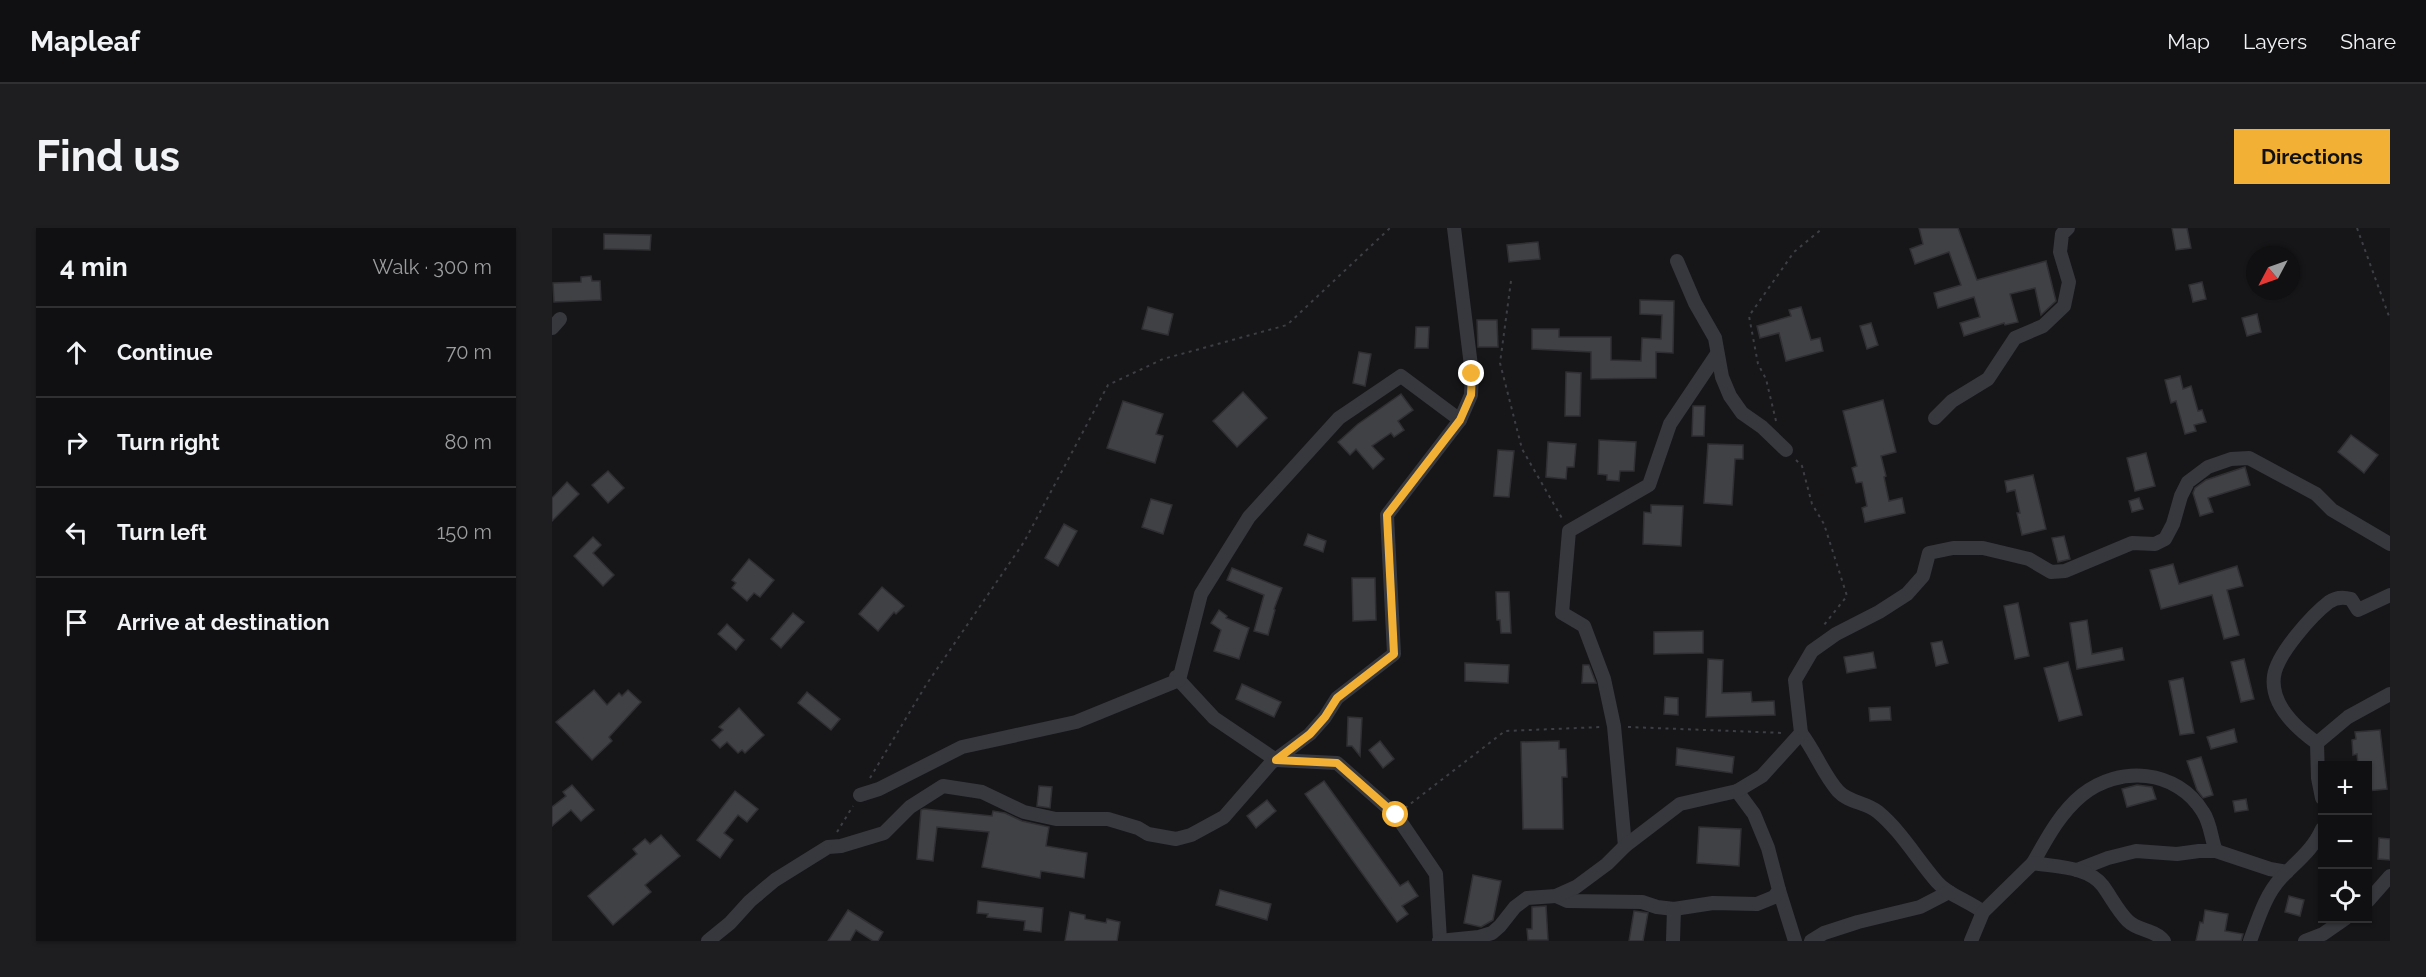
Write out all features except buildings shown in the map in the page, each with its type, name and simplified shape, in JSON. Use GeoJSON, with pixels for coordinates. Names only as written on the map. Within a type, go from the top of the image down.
{"type":"FeatureCollection","features":[{"type":"Feature","properties":{"kind":"street"},"geometry":{"type":"LineString","coordinates":[[708,941],[775,880],[828,847],[841,846],[884,833],[910,807],[943,786],[982,792],[1024,812],[1056,819],[1108,819],[1138,828],[1148,834],[1182,839],[1224,817],[1276,760],[1310,734],[1325,717],[1337,698],[1394,654],[1387,515],[1460,420],[1471,395],[1472,374],[1454,228]]}},
{"type":"Feature","properties":{"kind":"street"},"geometry":{"type":"LineString","coordinates":[[1935,417],[1952,401],[1988,379],[2015,338],[2043,326],[2064,306],[2069,282],[2060,252],[2062,234],[2068,228]]}},
{"type":"Feature","properties":{"kind":"street"},"geometry":{"type":"LineString","coordinates":[[1677,261],[1695,303],[1715,338],[1722,377],[1730,396],[1742,413],[1762,427],[1786,450]]}},
{"type":"Feature","properties":{"kind":"street"},"geometry":{"type":"LineString","coordinates":[[1625,846],[1614,726],[1604,679],[1584,626],[1562,613],[1569,531],[1649,485],[1670,424],[1717,354]]}},
{"type":"Feature","properties":{"kind":"street"},"geometry":{"type":"LineString","coordinates":[[1178,679],[1201,594],[1207,584],[1249,517],[1339,418],[1401,376],[1460,420]]}},
{"type":"Feature","properties":{"kind":"street"},"geometry":{"type":"LineString","coordinates":[[1983,912],[1969,901],[1949,892],[1937,883],[1923,862],[1878,812],[1865,804],[1850,800],[1839,791],[1814,749],[1801,733],[1796,680],[1812,651],[1836,634],[1879,612],[1907,594],[1923,576],[1929,553],[1953,548],[1983,548],[2029,559],[2051,572],[2065,571],[2132,543],[2155,544],[2165,540],[2188,482],[2208,467],[2231,459],[2249,458],[2309,490],[2332,510],[2390,544]]}},
{"type":"Feature","properties":{"kind":"street"},"geometry":{"type":"LineString","coordinates":[[2318,778],[2317,743],[2285,715],[2275,685],[2276,667],[2290,644],[2309,621],[2331,601],[2344,597],[2351,599],[2358,610],[2390,595]]}},
{"type":"Feature","properties":{"kind":"street"},"geometry":{"type":"LineString","coordinates":[[860,795],[879,789],[962,747],[1076,722],[1178,679]]}},
{"type":"Feature","properties":{"kind":"street"},"geometry":{"type":"LineString","coordinates":[[1178,679],[1215,718],[1276,760],[1337,763],[1396,815],[1436,874],[1439,940],[1479,937],[1492,933],[1515,907],[1527,898],[1556,896],[1576,887],[1680,804],[1737,791],[1762,776],[1801,733]]}},
{"type":"Feature","properties":{"kind":"street"},"geometry":{"type":"LineString","coordinates":[[2317,743],[2348,717],[2390,694]]}},
{"type":"Feature","properties":{"kind":"street"},"geometry":{"type":"LineString","coordinates":[[1971,941],[1983,912],[2033,862],[2051,830],[2082,795],[2106,781],[2130,775],[2154,776],[2174,784],[2203,812],[2216,851]]}},
{"type":"Feature","properties":{"kind":"street"},"geometry":{"type":"LineString","coordinates":[[1737,791],[1754,814],[1768,848],[1786,917],[1795,941]]}},
{"type":"Feature","properties":{"kind":"street"},"geometry":{"type":"LineString","coordinates":[[2250,941],[2265,902],[2280,879],[2311,847],[2318,836]]}},
{"type":"Feature","properties":{"kind":"street"},"geometry":{"type":"LineString","coordinates":[[2078,870],[2108,858],[2136,851],[2177,854],[2216,851],[2270,869],[2288,872]]}},
{"type":"Feature","properties":{"kind":"street"},"geometry":{"type":"LineString","coordinates":[[2033,862],[2078,870],[2090,875],[2101,884],[2128,921],[2161,936],[2164,941]]}},
{"type":"Feature","properties":{"kind":"street"},"geometry":{"type":"LineString","coordinates":[[2372,896],[2390,876]]}},
{"type":"Feature","properties":{"kind":"street"},"geometry":{"type":"LineString","coordinates":[[1757,904],[1774,897],[1779,890]]}},
{"type":"Feature","properties":{"kind":"street"},"geometry":{"type":"LineString","coordinates":[[1811,941],[1824,933],[1858,922],[1920,907],[1949,892]]}},
{"type":"Feature","properties":{"kind":"street"},"geometry":{"type":"LineString","coordinates":[[1556,896],[1567,901],[1642,902],[1674,909],[1713,903],[1757,904],[1786,917]]}},
{"type":"Feature","properties":{"kind":"street"},"geometry":{"type":"LineString","coordinates":[[1673,941],[1674,909]]}},
{"type":"Feature","properties":{"kind":"street"},"geometry":{"type":"LineString","coordinates":[[2305,941],[2323,934],[2339,923]]}},
{"type":"Feature","properties":{"kind":"path"},"geometry":{"type":"LineString","coordinates":[[828,847],[926,685],[1024,542],[1108,385],[1163,358],[1287,325],[1390,228]]}},
{"type":"Feature","properties":{"kind":"path"},"geometry":{"type":"LineString","coordinates":[[1779,427],[1766,379],[1758,364],[1749,316],[1794,252],[1822,228]]}},
{"type":"Feature","properties":{"kind":"path"},"geometry":{"type":"LineString","coordinates":[[2357,228],[2390,319]]}},
{"type":"Feature","properties":{"kind":"path"},"geometry":{"type":"LineString","coordinates":[[1511,281],[1500,363],[1522,449],[1569,531]]}},
{"type":"Feature","properties":{"kind":"path"},"geometry":{"type":"LineString","coordinates":[[1786,450],[1802,466],[1812,504],[1824,524],[1847,596],[1822,628]]}},
{"type":"Feature","properties":{"kind":"path"},"geometry":{"type":"LineString","coordinates":[[1396,815],[1505,731],[1614,726],[1801,733]]}},
{"type":"Feature","properties":{"kind":"route"},"geometry":{"type":"LineString","coordinates":[[1396,815],[1337,763],[1276,760],[1310,734],[1325,717],[1337,698],[1394,654],[1387,515],[1460,420],[1471,395],[1472,374]]}}]}
